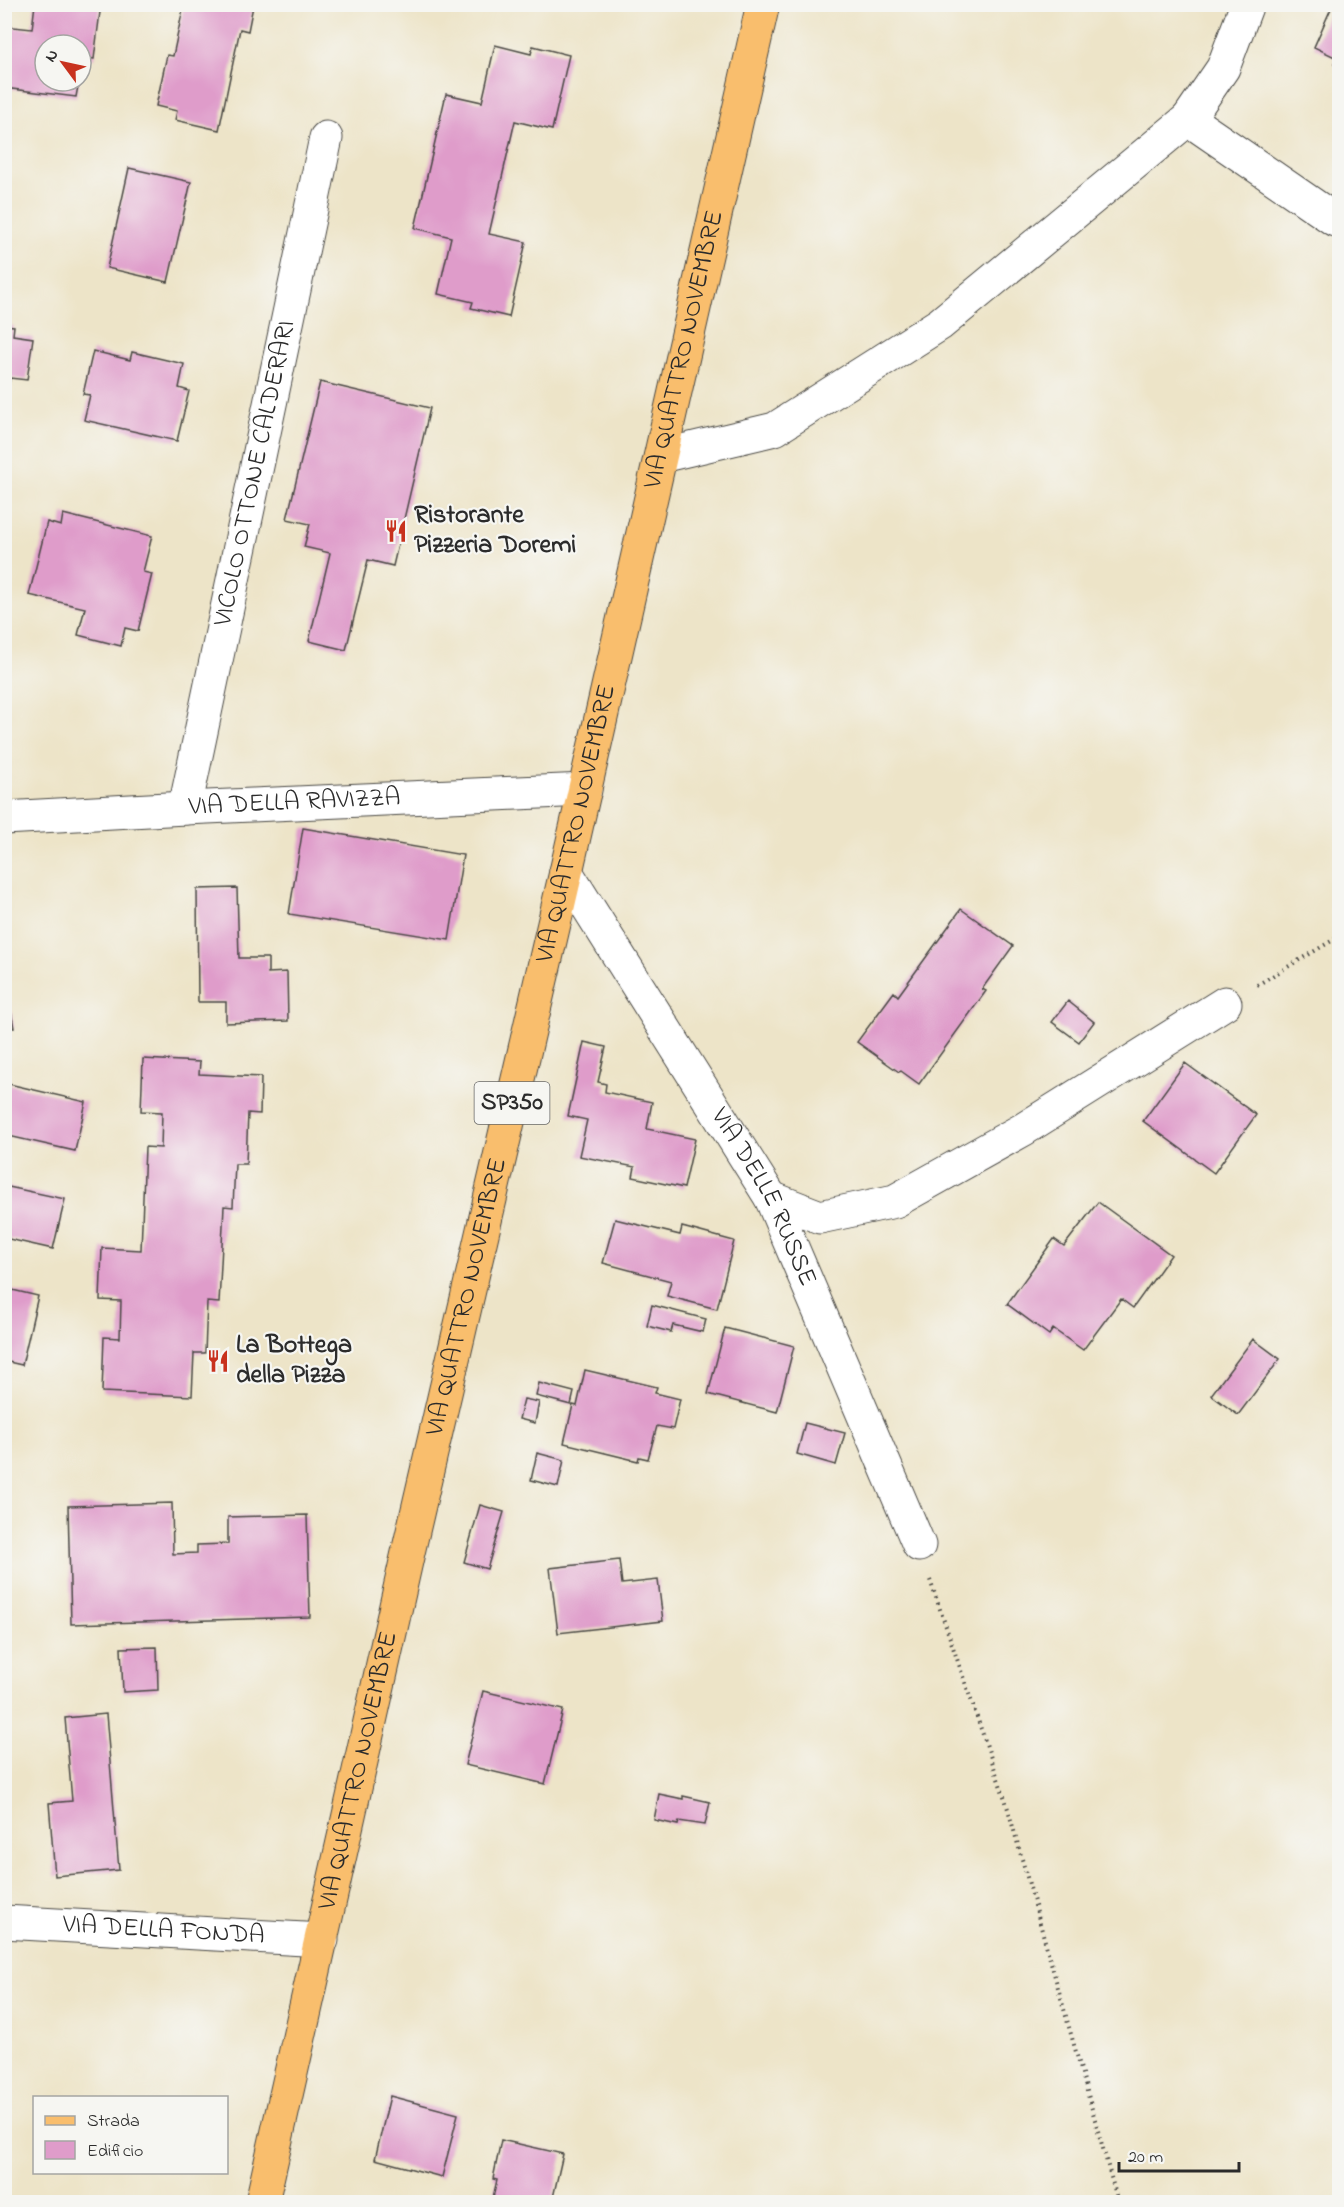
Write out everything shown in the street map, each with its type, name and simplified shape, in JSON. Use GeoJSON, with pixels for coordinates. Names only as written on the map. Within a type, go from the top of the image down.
{"type":"FeatureCollection","features":[{"type":"Feature","properties":{"kind":"main road","name":"VIA QUATTRO NOVEMBRE"},"geometry":{"type":"LineString","coordinates":[[262,2202],[407,1557],[585,790],[763,4]]}},
{"type":"Feature","properties":{"kind":"street"},"geometry":{"type":"LineString","coordinates":[[661,456],[775,429],[940,324],[1188,119],[1223,68],[1248,4]]}},
{"type":"Feature","properties":{"kind":"street"},"geometry":{"type":"LineString","coordinates":[[1188,119],[1335,220]]}},
{"type":"Feature","properties":{"kind":"street","name":"VICOLO OTTONE CALDERARI"},"geometry":{"type":"LineString","coordinates":[[185,808],[326,138]]}},
{"type":"Feature","properties":{"kind":"street","name":"VIA DELLA RAVIZZA"},"geometry":{"type":"LineString","coordinates":[[4,818],[585,790]]}},
{"type":"Feature","properties":{"kind":"street","name":"VIA DELLE RUSSE"},"geometry":{"type":"LineString","coordinates":[[566,872],[771,1198],[919,1545]]}},
{"type":"Feature","properties":{"kind":"street"},"geometry":{"type":"LineString","coordinates":[[771,1198],[820,1217],[895,1201],[1024,1129],[1225,1003]]}},
{"type":"Feature","properties":{"kind":"street","name":"VIA DELLA FONDA"},"geometry":{"type":"LineString","coordinates":[[4,1922],[322,1940]]}},
{"type":"Feature","properties":{"kind":"path"},"geometry":{"type":"LineString","coordinates":[[1225,1003],[1340,936]]}},
{"type":"Feature","properties":{"kind":"path"},"geometry":{"type":"LineString","coordinates":[[919,1545],[1006,1802],[1118,2202]]}},
{"type":"Feature","properties":{"kind":"building"},"geometry":{"type":"Polygon","coordinates":[[[35,4],[101,4],[94,59],[93,33],[33,33],[33,92],[4,88],[4,26],[32,29],[35,4]]]}},
{"type":"Feature","properties":{"kind":"building"},"geometry":{"type":"Polygon","coordinates":[[[184,4],[214,7],[215,4],[253,6],[248,31],[240,29],[219,130],[175,120],[177,111],[156,106],[167,55],[173,56],[184,4]]]}},
{"type":"Feature","properties":{"kind":"building"},"geometry":{"type":"Polygon","coordinates":[[[1333,4],[1340,4],[1340,66],[1334,64],[1337,58],[1314,47],[1333,4]]]}},
{"type":"Feature","properties":{"kind":"building"},"geometry":{"type":"Polygon","coordinates":[[[495,45],[531,54],[533,46],[569,55],[552,130],[515,121],[489,234],[526,242],[509,317],[471,308],[473,302],[438,294],[451,237],[415,228],[446,94],[482,102],[495,45]]]}},
{"type":"Feature","properties":{"kind":"building"},"geometry":{"type":"Polygon","coordinates":[[[44,93],[77,93],[76,97],[44,93]]]}},
{"type":"Feature","properties":{"kind":"building"},"geometry":{"type":"Polygon","coordinates":[[[129,168],[191,182],[168,282],[107,268],[129,168]]]}},
{"type":"Feature","properties":{"kind":"building"},"geometry":{"type":"Polygon","coordinates":[[[4,325],[14,326],[13,335],[33,338],[27,380],[10,378],[6,404],[4,325]]]}},
{"type":"Feature","properties":{"kind":"building"},"geometry":{"type":"Polygon","coordinates":[[[93,351],[130,360],[132,352],[184,364],[179,388],[189,391],[177,441],[84,420],[90,395],[83,394],[93,351]]]}},
{"type":"Feature","properties":{"kind":"building"},"geometry":{"type":"Polygon","coordinates":[[[320,382],[430,408],[393,566],[368,560],[346,650],[309,641],[330,553],[304,547],[310,524],[287,519],[320,382]]]}},
{"type":"Feature","properties":{"kind":"building"},"geometry":{"type":"Polygon","coordinates":[[[63,514],[152,536],[143,572],[152,574],[138,631],[125,628],[121,646],[78,635],[85,608],[29,595],[47,522],[61,526],[63,514]]]}},
{"type":"Feature","properties":{"kind":"building"},"geometry":{"type":"Polygon","coordinates":[[[303,828],[463,855],[449,940],[289,914],[303,828]]]}},
{"type":"Feature","properties":{"kind":"building"},"geometry":{"type":"Polygon","coordinates":[[[237,888],[239,958],[268,958],[268,973],[287,972],[288,1021],[226,1023],[226,1002],[198,1002],[197,889],[237,888]]]}},
{"type":"Feature","properties":{"kind":"building"},"geometry":{"type":"Polygon","coordinates":[[[961,909],[1013,946],[982,989],[986,991],[919,1084],[857,1042],[894,992],[898,996],[961,909]]]}},
{"type":"Feature","properties":{"kind":"building"},"geometry":{"type":"Polygon","coordinates":[[[4,984],[6,984],[14,1028],[4,1028],[4,984]]]}},
{"type":"Feature","properties":{"kind":"building"},"geometry":{"type":"Polygon","coordinates":[[[1068,1001],[1094,1022],[1079,1042],[1052,1022],[1068,1001]]]}},
{"type":"Feature","properties":{"kind":"building"},"geometry":{"type":"Polygon","coordinates":[[[584,1042],[606,1047],[598,1082],[606,1084],[605,1092],[652,1102],[647,1129],[695,1139],[684,1188],[633,1177],[635,1167],[579,1156],[587,1120],[568,1116],[584,1042]]]}},
{"type":"Feature","properties":{"kind":"building"},"geometry":{"type":"Polygon","coordinates":[[[143,1059],[200,1062],[199,1074],[261,1077],[260,1114],[248,1113],[246,1164],[235,1164],[233,1207],[224,1206],[219,1303],[207,1302],[205,1353],[194,1353],[192,1396],[102,1392],[104,1337],[120,1338],[121,1301],[100,1300],[102,1248],[141,1250],[145,1147],[161,1148],[162,1112],[141,1111],[143,1059]]]}},
{"type":"Feature","properties":{"kind":"building"},"geometry":{"type":"Polygon","coordinates":[[[1185,1063],[1256,1115],[1214,1173],[1143,1121],[1185,1063]]]}},
{"type":"Feature","properties":{"kind":"building"},"geometry":{"type":"Polygon","coordinates":[[[9,1084],[86,1102],[75,1151],[4,1135],[4,1106],[9,1084]]]}},
{"type":"Feature","properties":{"kind":"building"},"geometry":{"type":"Polygon","coordinates":[[[4,1186],[65,1199],[53,1249],[4,1238],[4,1186]]]}},
{"type":"Feature","properties":{"kind":"building"},"geometry":{"type":"Polygon","coordinates":[[[1098,1202],[1171,1255],[1133,1308],[1121,1299],[1083,1350],[1053,1329],[1049,1335],[1007,1304],[1054,1239],[1064,1246],[1098,1202]]]}},
{"type":"Feature","properties":{"kind":"building"},"geometry":{"type":"Polygon","coordinates":[[[615,1219],[680,1235],[682,1227],[734,1241],[717,1309],[667,1296],[671,1281],[603,1263],[615,1219]]]}},
{"type":"Feature","properties":{"kind":"building"},"geometry":{"type":"Polygon","coordinates":[[[4,1288],[38,1296],[22,1365],[4,1361],[4,1288]]]}},
{"type":"Feature","properties":{"kind":"building"},"geometry":{"type":"Polygon","coordinates":[[[652,1305],[706,1319],[703,1332],[673,1325],[671,1332],[647,1326],[652,1305]]]}},
{"type":"Feature","properties":{"kind":"building"},"geometry":{"type":"Polygon","coordinates":[[[725,1328],[794,1346],[777,1412],[708,1394],[725,1328]]]}},
{"type":"Feature","properties":{"kind":"building"},"geometry":{"type":"Polygon","coordinates":[[[1253,1339],[1280,1359],[1238,1415],[1211,1395],[1253,1339]]]}},
{"type":"Feature","properties":{"kind":"building"},"geometry":{"type":"Polygon","coordinates":[[[585,1370],[657,1387],[655,1393],[680,1399],[673,1429],[657,1426],[648,1459],[639,1457],[638,1461],[564,1443],[573,1405],[577,1406],[585,1370]]]}},
{"type":"Feature","properties":{"kind":"building"},"geometry":{"type":"Polygon","coordinates":[[[539,1383],[574,1392],[571,1405],[536,1396],[539,1383]]]}},
{"type":"Feature","properties":{"kind":"building"},"geometry":{"type":"Polygon","coordinates":[[[524,1399],[539,1402],[535,1423],[519,1419],[524,1399]]]}},
{"type":"Feature","properties":{"kind":"building"},"geometry":{"type":"Polygon","coordinates":[[[805,1423],[845,1433],[836,1465],[797,1454],[805,1423]]]}},
{"type":"Feature","properties":{"kind":"building"},"geometry":{"type":"Polygon","coordinates":[[[537,1453],[564,1460],[558,1487],[531,1480],[537,1453]]]}},
{"type":"Feature","properties":{"kind":"building"},"geometry":{"type":"Polygon","coordinates":[[[172,1503],[173,1554],[197,1553],[197,1545],[228,1544],[228,1517],[307,1515],[310,1617],[71,1624],[68,1506],[172,1503]]]}},
{"type":"Feature","properties":{"kind":"building"},"geometry":{"type":"Polygon","coordinates":[[[480,1505],[504,1512],[487,1569],[464,1562],[480,1505]]]}},
{"type":"Feature","properties":{"kind":"building"},"geometry":{"type":"Polygon","coordinates":[[[619,1560],[622,1584],[658,1580],[663,1621],[558,1633],[550,1568],[619,1560]]]}},
{"type":"Feature","properties":{"kind":"building"},"geometry":{"type":"Polygon","coordinates":[[[157,1647],[158,1690],[123,1692],[121,1648],[157,1647]]]}},
{"type":"Feature","properties":{"kind":"building"},"geometry":{"type":"Polygon","coordinates":[[[483,1691],[563,1710],[545,1784],[465,1765],[483,1691]]]}},
{"type":"Feature","properties":{"kind":"building"},"geometry":{"type":"Polygon","coordinates":[[[106,1714],[119,1870],[55,1876],[49,1803],[72,1801],[65,1718],[106,1714]]]}},
{"type":"Feature","properties":{"kind":"building"},"geometry":{"type":"Polygon","coordinates":[[[659,1794],[710,1802],[705,1825],[679,1821],[678,1825],[654,1820],[659,1794]]]}},
{"type":"Feature","properties":{"kind":"building"},"geometry":{"type":"Polygon","coordinates":[[[390,2096],[458,2114],[442,2177],[375,2159],[390,2096]]]}},
{"type":"Feature","properties":{"kind":"building"},"geometry":{"type":"Polygon","coordinates":[[[501,2140],[563,2154],[552,2202],[492,2202],[497,2180],[493,2179],[501,2140]]]}},
{"type":"Feature","properties":{"kind":"place","name":"Ristorante Pizzeria Doremi"},"geometry":{"type":"Point","coordinates":[396,531]}},
{"type":"Feature","properties":{"kind":"place","name":"La Bottega della Pizza"},"geometry":{"type":"Point","coordinates":[218,1361]}}]}
